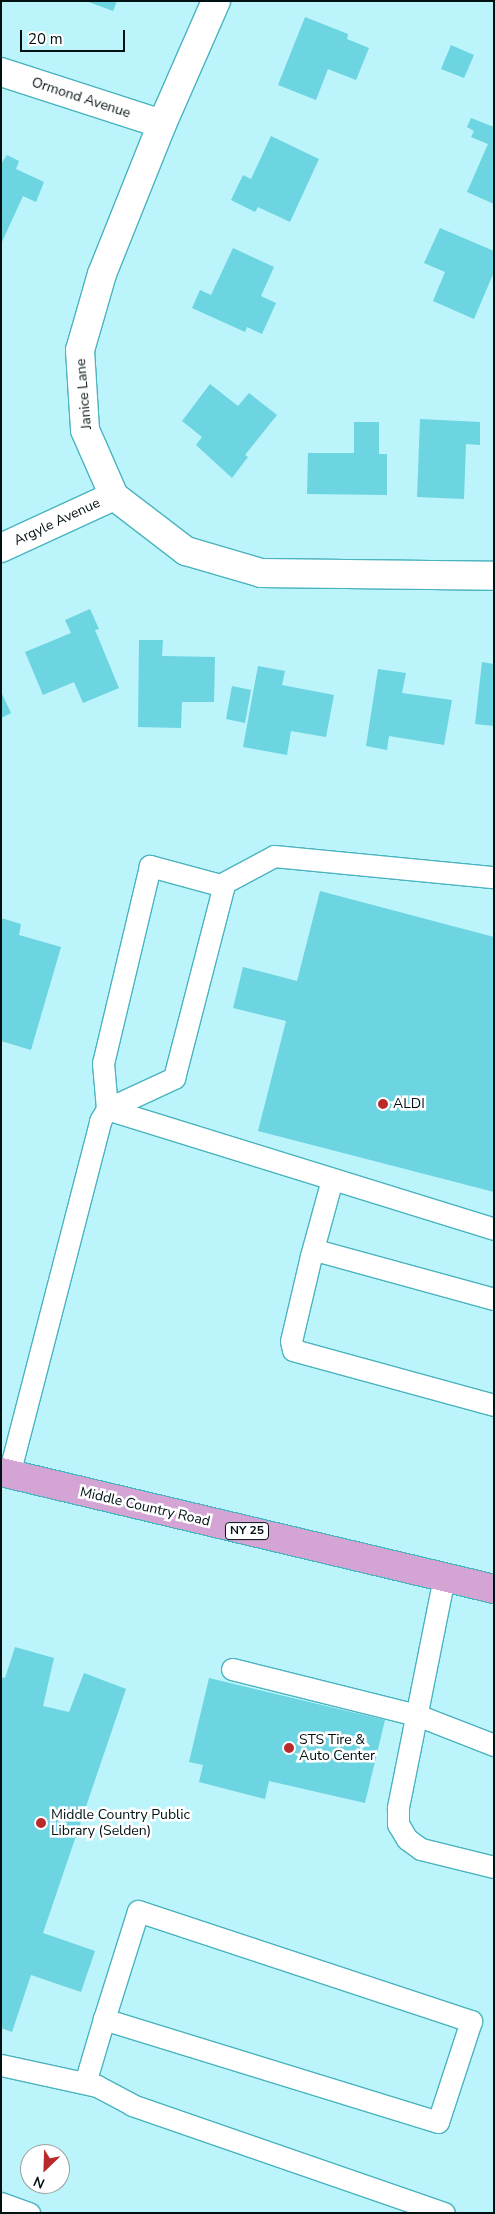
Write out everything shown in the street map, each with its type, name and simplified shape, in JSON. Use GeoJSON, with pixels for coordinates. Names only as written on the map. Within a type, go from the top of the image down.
{"type":"FeatureCollection","features":[{"type":"Feature","properties":{"kind":"main road","name":"Middle Country Road"},"geometry":{"type":"LineString","coordinates":[[5,1473],[494,1589]]}},
{"type":"Feature","properties":{"kind":"street","name":"Janice Lane"},"geometry":{"type":"LineString","coordinates":[[216,1],[162,124],[102,274],[80,350],[85,430],[114,496],[186,550],[261,573],[494,576]]}},
{"type":"Feature","properties":{"kind":"street","name":"Ormond Avenue"},"geometry":{"type":"LineString","coordinates":[[1,72],[162,124]]}},
{"type":"Feature","properties":{"kind":"street","name":"Argyle Avenue"},"geometry":{"type":"LineString","coordinates":[[1,548],[114,496]]}},
{"type":"Feature","properties":{"kind":"lane"},"geometry":{"type":"LineString","coordinates":[[107,1110],[102,1063],[147,870],[150,866],[220,885],[274,856],[494,877]]}},
{"type":"Feature","properties":{"kind":"lane"},"geometry":{"type":"LineString","coordinates":[[5,1473],[100,1121],[107,1110],[174,1078],[223,889],[220,885]]}},
{"type":"Feature","properties":{"kind":"lane"},"geometry":{"type":"LineString","coordinates":[[107,1110],[494,1229]]}},
{"type":"Feature","properties":{"kind":"lane"},"geometry":{"type":"LineString","coordinates":[[332,1179],[291,1341],[293,1350],[494,1405]]}},
{"type":"Feature","properties":{"kind":"lane"},"geometry":{"type":"LineString","coordinates":[[311,1256],[320,1251],[494,1299]]}},
{"type":"Feature","properties":{"kind":"lane"},"geometry":{"type":"LineString","coordinates":[[444,1577],[398,1824],[407,1839],[421,1849],[494,1867]]}},
{"type":"Feature","properties":{"kind":"lane"},"geometry":{"type":"LineString","coordinates":[[232,1669],[417,1715],[494,1745]]}},
{"type":"Feature","properties":{"kind":"lane"},"geometry":{"type":"LineString","coordinates":[[85,2083],[104,2019],[138,1911],[471,2021],[438,2122],[104,2019]]}},
{"type":"Feature","properties":{"kind":"lane"},"geometry":{"type":"LineString","coordinates":[[1,2065],[97,2086],[132,2105],[444,2213]]}},
{"type":"Feature","properties":{"kind":"lane"},"geometry":{"type":"LineString","coordinates":[[1,2203],[29,2213]]}},
{"type":"Feature","properties":{"kind":"building"},"geometry":{"type":"Polygon","coordinates":[[[86,1],[117,1],[113,11],[86,1]]]}},
{"type":"Feature","properties":{"kind":"building"},"geometry":{"type":"Polygon","coordinates":[[[305,17],[348,34],[347,39],[369,48],[356,80],[328,69],[316,100],[278,85],[305,17]]]}},
{"type":"Feature","properties":{"kind":"building"},"geometry":{"type":"Polygon","coordinates":[[[451,45],[474,55],[464,78],[441,69],[451,45]]]}},
{"type":"Feature","properties":{"kind":"building"},"geometry":{"type":"Polygon","coordinates":[[[471,118],[494,127],[494,204],[467,192],[488,144],[471,137],[474,131],[467,127],[471,118]]]}},
{"type":"Feature","properties":{"kind":"building"},"geometry":{"type":"Polygon","coordinates":[[[271,136],[319,159],[290,222],[258,207],[255,212],[231,200],[243,175],[251,179],[271,136]]]}},
{"type":"Feature","properties":{"kind":"building"},"geometry":{"type":"Polygon","coordinates":[[[7,155],[19,161],[16,169],[44,182],[36,202],[23,196],[1,244],[1,164],[7,155]]]}},
{"type":"Feature","properties":{"kind":"building"},"geometry":{"type":"Polygon","coordinates":[[[440,228],[494,251],[494,272],[474,319],[433,301],[445,272],[424,263],[440,228]]]}},
{"type":"Feature","properties":{"kind":"building"},"geometry":{"type":"Polygon","coordinates":[[[233,248],[274,267],[261,296],[276,303],[262,334],[247,327],[245,332],[192,308],[200,290],[211,295],[233,248]]]}},
{"type":"Feature","properties":{"kind":"building"},"geometry":{"type":"Polygon","coordinates":[[[210,384],[238,406],[249,393],[277,415],[245,455],[248,457],[232,478],[196,445],[202,437],[182,421],[210,384]]]}},
{"type":"Feature","properties":{"kind":"building"},"geometry":{"type":"Polygon","coordinates":[[[420,419],[480,422],[480,445],[466,444],[464,499],[417,497],[420,419]]]}},
{"type":"Feature","properties":{"kind":"building"},"geometry":{"type":"Polygon","coordinates":[[[354,422],[379,422],[379,454],[387,454],[387,495],[307,494],[308,453],[354,453],[354,422]]]}},
{"type":"Feature","properties":{"kind":"building"},"geometry":{"type":"Polygon","coordinates":[[[90,609],[99,629],[95,630],[119,688],[83,703],[74,682],[43,695],[25,652],[71,633],[65,620],[90,609]]]}},
{"type":"Feature","properties":{"kind":"building"},"geometry":{"type":"Polygon","coordinates":[[[139,640],[163,640],[162,656],[215,657],[214,702],[182,702],[181,728],[138,727],[139,640]]]}},
{"type":"Feature","properties":{"kind":"building"},"geometry":{"type":"Polygon","coordinates":[[[482,662],[494,664],[494,726],[475,724],[482,662]]]}},
{"type":"Feature","properties":{"kind":"building"},"geometry":{"type":"Polygon","coordinates":[[[258,666],[285,671],[282,685],[334,695],[326,737],[291,731],[287,755],[243,747],[258,666]]]}},
{"type":"Feature","properties":{"kind":"building"},"geometry":{"type":"Polygon","coordinates":[[[378,669],[406,673],[402,693],[452,700],[444,745],[389,736],[387,750],[366,746],[378,669]]]}},
{"type":"Feature","properties":{"kind":"building"},"geometry":{"type":"Polygon","coordinates":[[[232,686],[251,690],[245,723],[226,719],[232,686]]]}},
{"type":"Feature","properties":{"kind":"building"},"geometry":{"type":"Polygon","coordinates":[[[1,692],[11,713],[1,718],[1,692]]]}},
{"type":"Feature","properties":{"kind":"building"},"geometry":{"type":"Polygon","coordinates":[[[320,891],[494,937],[494,1192],[258,1131],[286,1021],[233,1008],[243,967],[297,981],[320,891]]]}},
{"type":"Feature","properties":{"kind":"building"},"geometry":{"type":"Polygon","coordinates":[[[1,918],[21,924],[19,935],[61,947],[31,1050],[1,1041],[1,918]]]}},
{"type":"Feature","properties":{"kind":"building","name":"Middle Country Public Library (Selden)"},"geometry":{"type":"Polygon","coordinates":[[[15,1647],[54,1658],[43,1706],[69,1712],[84,1673],[126,1689],[43,1933],[95,1951],[81,1992],[31,1975],[12,2032],[1,2028],[1,1677],[5,1678],[15,1647]]]}},
{"type":"Feature","properties":{"kind":"building"},"geometry":{"type":"Polygon","coordinates":[[[209,1678],[385,1720],[365,1803],[269,1781],[265,1799],[199,1782],[203,1765],[189,1762],[209,1678]]]}},
{"type":"Feature","properties":{"kind":"place","name":"ALDI"},"geometry":{"type":"Point","coordinates":[383,1104]}},
{"type":"Feature","properties":{"kind":"place","name":"STS Tire & Auto Center"},"geometry":{"type":"Point","coordinates":[289,1748]}},
{"type":"Feature","properties":{"kind":"place","name":"Middle Country Public Library (Selden)"},"geometry":{"type":"Point","coordinates":[41,1823]}}]}
